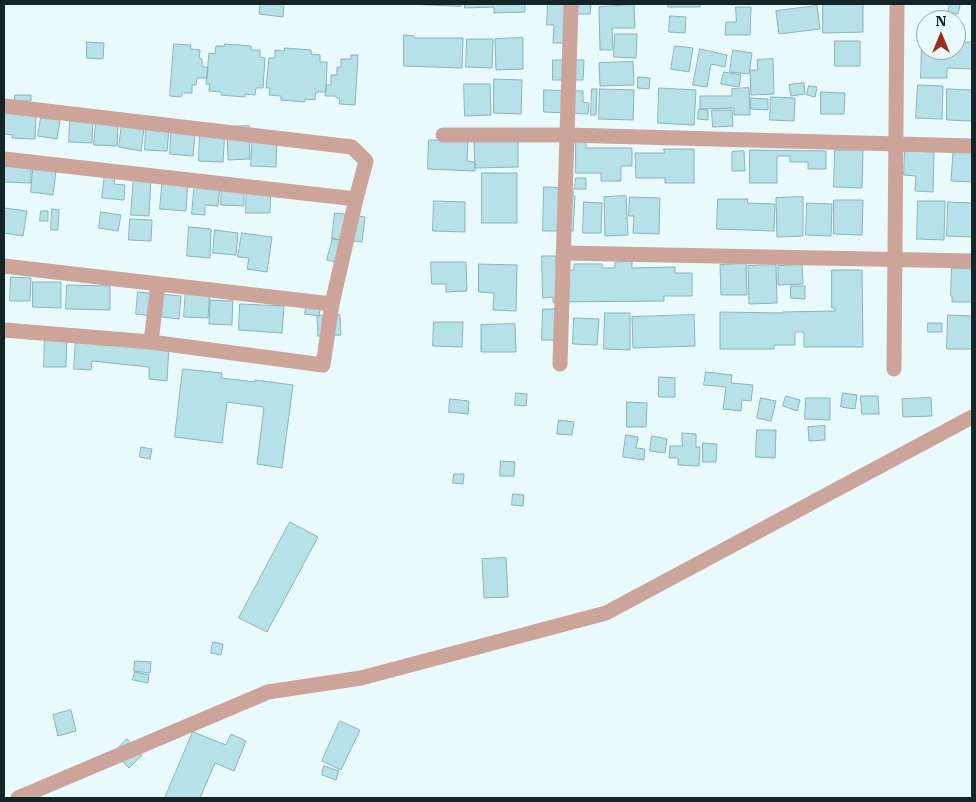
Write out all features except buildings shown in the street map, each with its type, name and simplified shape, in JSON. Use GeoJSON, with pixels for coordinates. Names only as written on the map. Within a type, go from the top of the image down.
{"type":"FeatureCollection","features":[{"type":"Feature","properties":{"kind":"street"},"geometry":{"type":"LineString","coordinates":[[560,364],[571,4]]}},
{"type":"Feature","properties":{"kind":"street"},"geometry":{"type":"LineString","coordinates":[[894,369],[897,4]]}},
{"type":"Feature","properties":{"kind":"street"},"geometry":{"type":"LineString","coordinates":[[4,106],[352,147],[366,161],[332,304],[323,365],[151,342],[4,330]]}},
{"type":"Feature","properties":{"kind":"street"},"geometry":{"type":"LineString","coordinates":[[443,135],[567,134],[972,146]]}},
{"type":"Feature","properties":{"kind":"street"},"geometry":{"type":"LineString","coordinates":[[4,159],[356,199]]}},
{"type":"Feature","properties":{"kind":"street"},"geometry":{"type":"LineString","coordinates":[[563,253],[972,261]]}},
{"type":"Feature","properties":{"kind":"street"},"geometry":{"type":"LineString","coordinates":[[4,266],[332,304]]}},
{"type":"Feature","properties":{"kind":"street"},"geometry":{"type":"LineString","coordinates":[[151,342],[158,284]]}},
{"type":"Feature","properties":{"kind":"street"},"geometry":{"type":"LineString","coordinates":[[18,798],[268,692],[361,678],[606,613],[972,417]]}}]}
